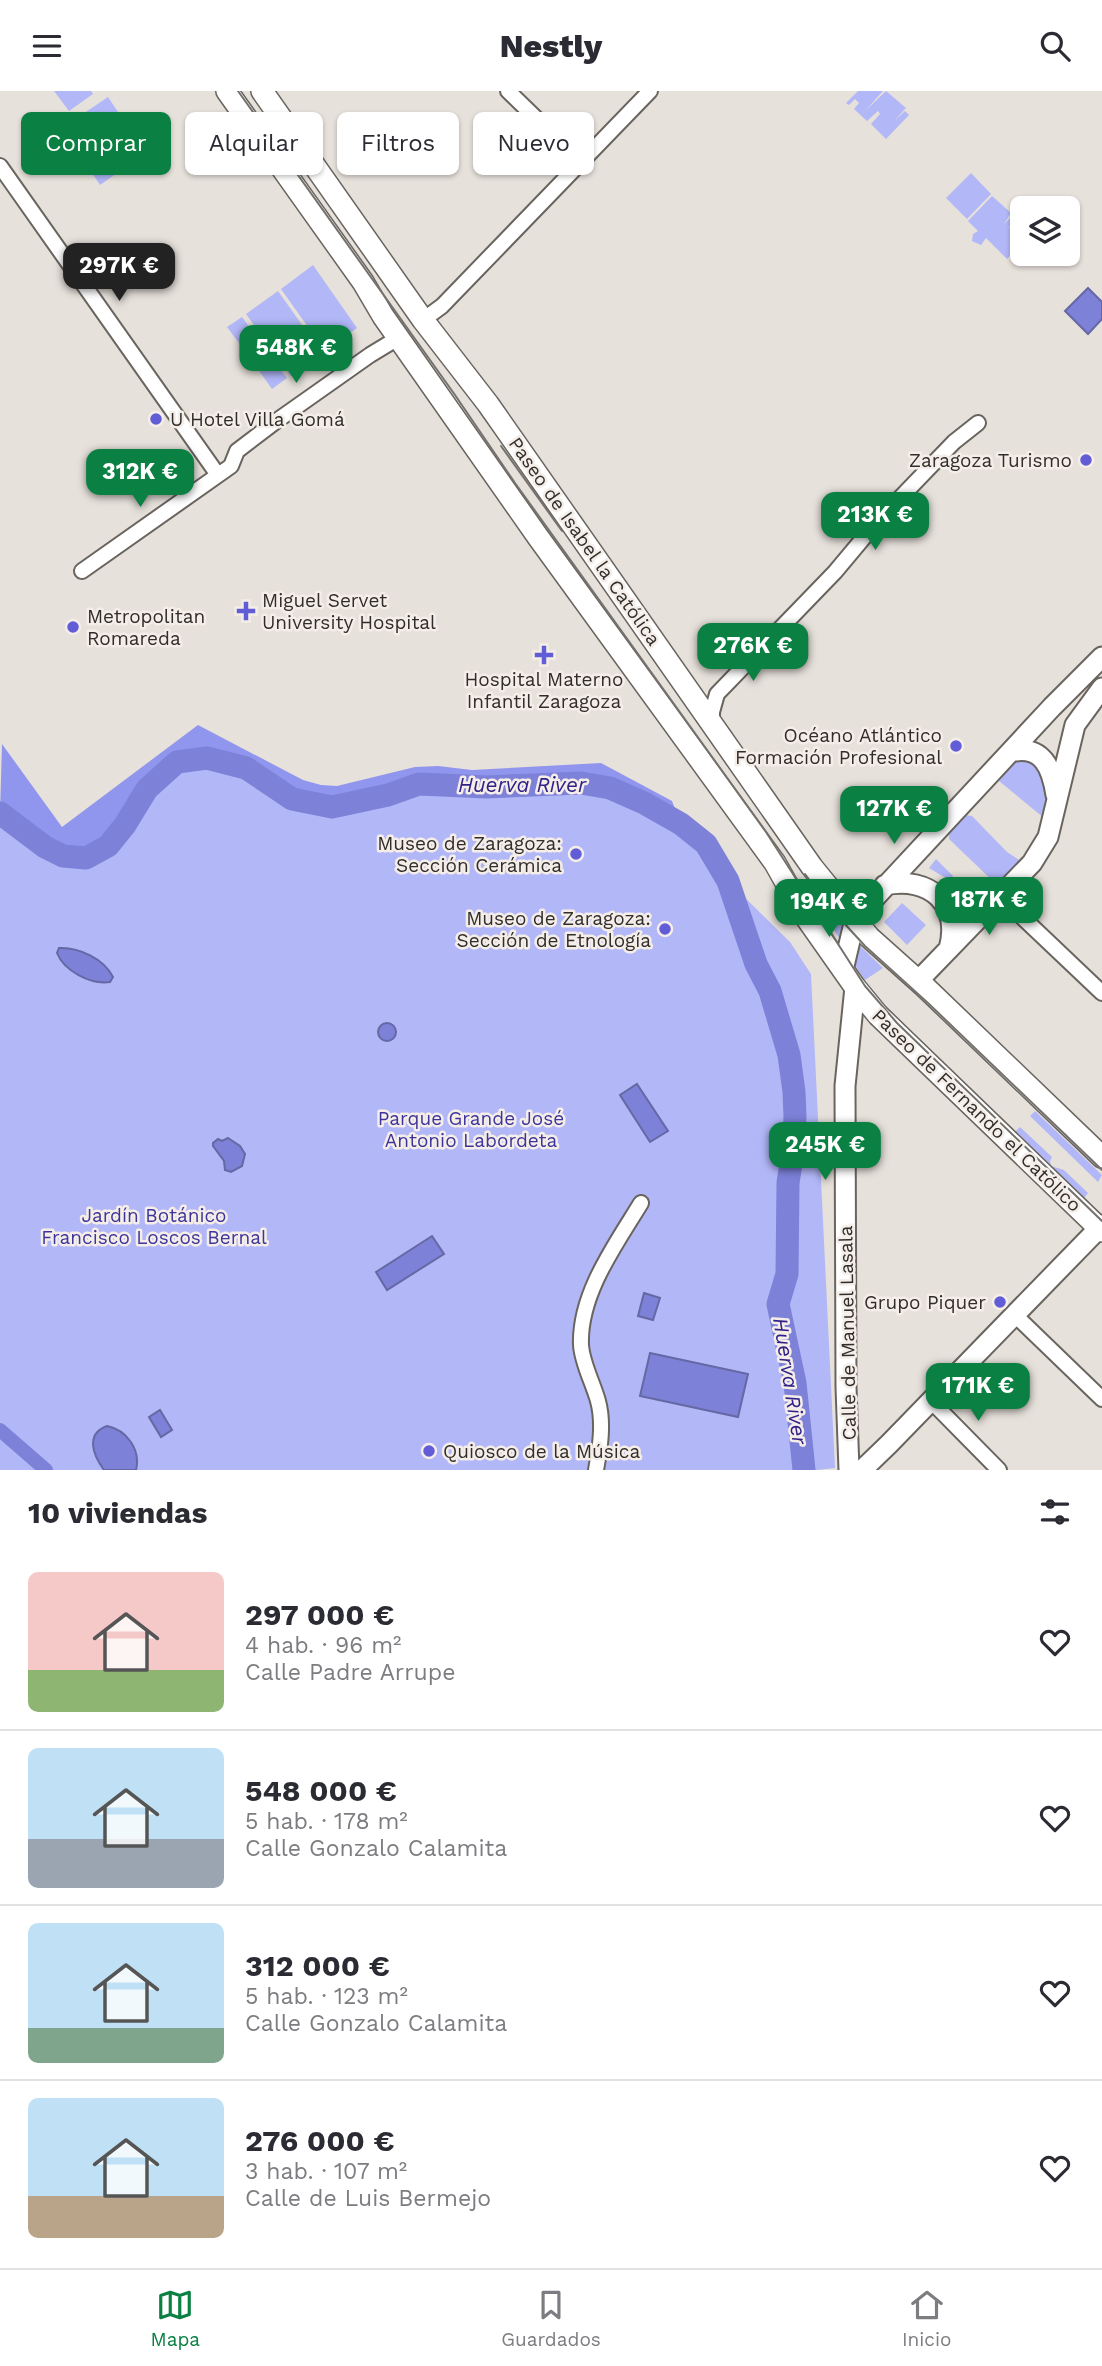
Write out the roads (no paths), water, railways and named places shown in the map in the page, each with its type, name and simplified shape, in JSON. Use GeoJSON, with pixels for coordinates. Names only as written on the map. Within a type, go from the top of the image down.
{"type":"FeatureCollection","features":[{"type":"Feature","properties":{"kind":"main road","name":"Paseo de Isabel la Católica"},"geometry":{"type":"LineString","coordinates":[[227,91],[363,282],[398,338],[538,537],[775,863],[803,913],[849,979]]}},
{"type":"Feature","properties":{"kind":"main road","name":"Paseo de Isabel la Católica"},"geometry":{"type":"LineString","coordinates":[[262,91],[424,320],[488,404],[812,867],[869,937],[918,981]]}},
{"type":"Feature","properties":{"kind":"main road"},"geometry":{"type":"LineString","coordinates":[[398,338],[424,320]]}},
{"type":"Feature","properties":{"kind":"main road"},"geometry":{"type":"LineString","coordinates":[[855,919],[1066,691],[1102,657]]}},
{"type":"Feature","properties":{"kind":"main road"},"geometry":{"type":"LineString","coordinates":[[1102,666],[1082,702],[1045,845],[1032,863],[918,981],[1102,1157]]}},
{"type":"Feature","properties":{"kind":"main road"},"geometry":{"type":"LineString","coordinates":[[1075,725],[1102,688]]}},
{"type":"Feature","properties":{"kind":"main road"},"geometry":{"type":"LineString","coordinates":[[1011,751],[1030,751],[1045,761],[1059,797]]}},
{"type":"Feature","properties":{"kind":"main road"},"geometry":{"type":"LineString","coordinates":[[885,885],[919,885],[939,898],[952,923],[949,949]]}},
{"type":"Feature","properties":{"kind":"main road","name":"Calle de Manuel Lasala"},"geometry":{"type":"LineString","coordinates":[[849,1470],[846,1387],[845,1086],[849,979],[855,919]]}},
{"type":"Feature","properties":{"kind":"main road","name":"Paseo de Fernando el Católico"},"geometry":{"type":"LineString","coordinates":[[849,979],[888,1025],[1101,1228]]}},
{"type":"Feature","properties":{"kind":"main road"},"geometry":{"type":"LineString","coordinates":[[870,1467],[1101,1228]]}},
{"type":"Feature","properties":{"kind":"street"},"geometry":{"type":"LineString","coordinates":[[508,91],[529,112]]}},
{"type":"Feature","properties":{"kind":"street"},"geometry":{"type":"LineString","coordinates":[[594,148],[650,91]]}},
{"type":"Feature","properties":{"kind":"street"},"geometry":{"type":"LineString","coordinates":[[0,166],[218,475]]}},
{"type":"Feature","properties":{"kind":"street"},"geometry":{"type":"LineString","coordinates":[[424,320],[442,306],[568,175]]}},
{"type":"Feature","properties":{"kind":"street"},"geometry":{"type":"LineString","coordinates":[[82,571],[231,466],[237,451],[275,422],[398,338]]}},
{"type":"Feature","properties":{"kind":"street"},"geometry":{"type":"LineString","coordinates":[[713,727],[712,712],[717,694],[835,572],[876,523],[962,435],[978,423]]}},
{"type":"Feature","properties":{"kind":"street"},"geometry":{"type":"LineString","coordinates":[[688,688],[717,694]]}},
{"type":"Feature","properties":{"kind":"street"},"geometry":{"type":"LineString","coordinates":[[1000,896],[1102,993]]}},
{"type":"Feature","properties":{"kind":"street"},"geometry":{"type":"LineString","coordinates":[[596,1470],[602,1421],[581,1345],[583,1323],[589,1298],[603,1269],[641,1203]]}},
{"type":"Feature","properties":{"kind":"street"},"geometry":{"type":"LineString","coordinates":[[1015,1315],[1102,1399]]}},
{"type":"Feature","properties":{"kind":"street"},"geometry":{"type":"LineString","coordinates":[[931,1401],[999,1470]]}},
{"type":"Feature","properties":{"kind":"waterway","name":"Huerva River"},"geometry":{"type":"LineString","coordinates":[[0,813],[45,847],[63,856],[86,858],[108,846],[125,825],[147,789],[177,762],[207,758],[246,768],[292,799],[332,807],[388,795],[419,784],[487,787],[581,783],[610,788],[644,803],[681,824],[706,844],[728,881],[756,964],[770,991],[789,1055],[795,1117],[788,1183],[787,1274],[778,1304],[795,1383],[804,1470]]}},
{"type":"Feature","properties":{"kind":"waterway"},"geometry":{"type":"LineString","coordinates":[[0,1430],[46,1470]]}},
{"type":"Feature","properties":{"kind":"tram line"},"geometry":{"type":"LineString","coordinates":[[238,91],[766,832],[865,986],[897,1023],[1102,1221]]}},
{"type":"Feature","properties":{"kind":"tram line"},"geometry":{"type":"LineString","coordinates":[[501,446],[562,531]]}},
{"type":"Feature","properties":{"kind":"tram line"},"geometry":{"type":"LineString","coordinates":[[805,874],[832,910],[865,946],[1102,1170]]}},
{"type":"Feature","properties":{"kind":"place","name":"U Hotel Villa Gomá"},"geometry":{"type":"Point","coordinates":[156,419]}},
{"type":"Feature","properties":{"kind":"place","name":"Zaragoza Turismo"},"geometry":{"type":"Point","coordinates":[1086,460]}},
{"type":"Feature","properties":{"kind":"place","name":"Miguel Servet University Hospital"},"geometry":{"type":"Point","coordinates":[246,611]}},
{"type":"Feature","properties":{"kind":"place","name":"Metropolitan Romareda"},"geometry":{"type":"Point","coordinates":[73,627]}},
{"type":"Feature","properties":{"kind":"place","name":"Hospital Materno Infantil Zaragoza"},"geometry":{"type":"Point","coordinates":[544,655]}},
{"type":"Feature","properties":{"kind":"place","name":"Océano Atlántico Formación Profesional"},"geometry":{"type":"Point","coordinates":[956,746]}},
{"type":"Feature","properties":{"kind":"place","name":"Museo de Zaragoza: Sección Cerámica"},"geometry":{"type":"Point","coordinates":[576,854]}},
{"type":"Feature","properties":{"kind":"place","name":"Museo de Zaragoza: Sección de Etnología"},"geometry":{"type":"Point","coordinates":[665,929]}},
{"type":"Feature","properties":{"kind":"place","name":"Grupo Piquer"},"geometry":{"type":"Point","coordinates":[1000,1302]}},
{"type":"Feature","properties":{"kind":"place","name":"Quiosco de la Música"},"geometry":{"type":"Point","coordinates":[429,1451]}},
{"type":"Feature","properties":{"kind":"park label","name":"Parque Grande José Antonio Labordeta"},"geometry":{"type":"Point","coordinates":[471,1129]}},
{"type":"Feature","properties":{"kind":"park label","name":"Jardín Botánico Francisco Loscos Bernal"},"geometry":{"type":"Point","coordinates":[154,1226]}}]}
